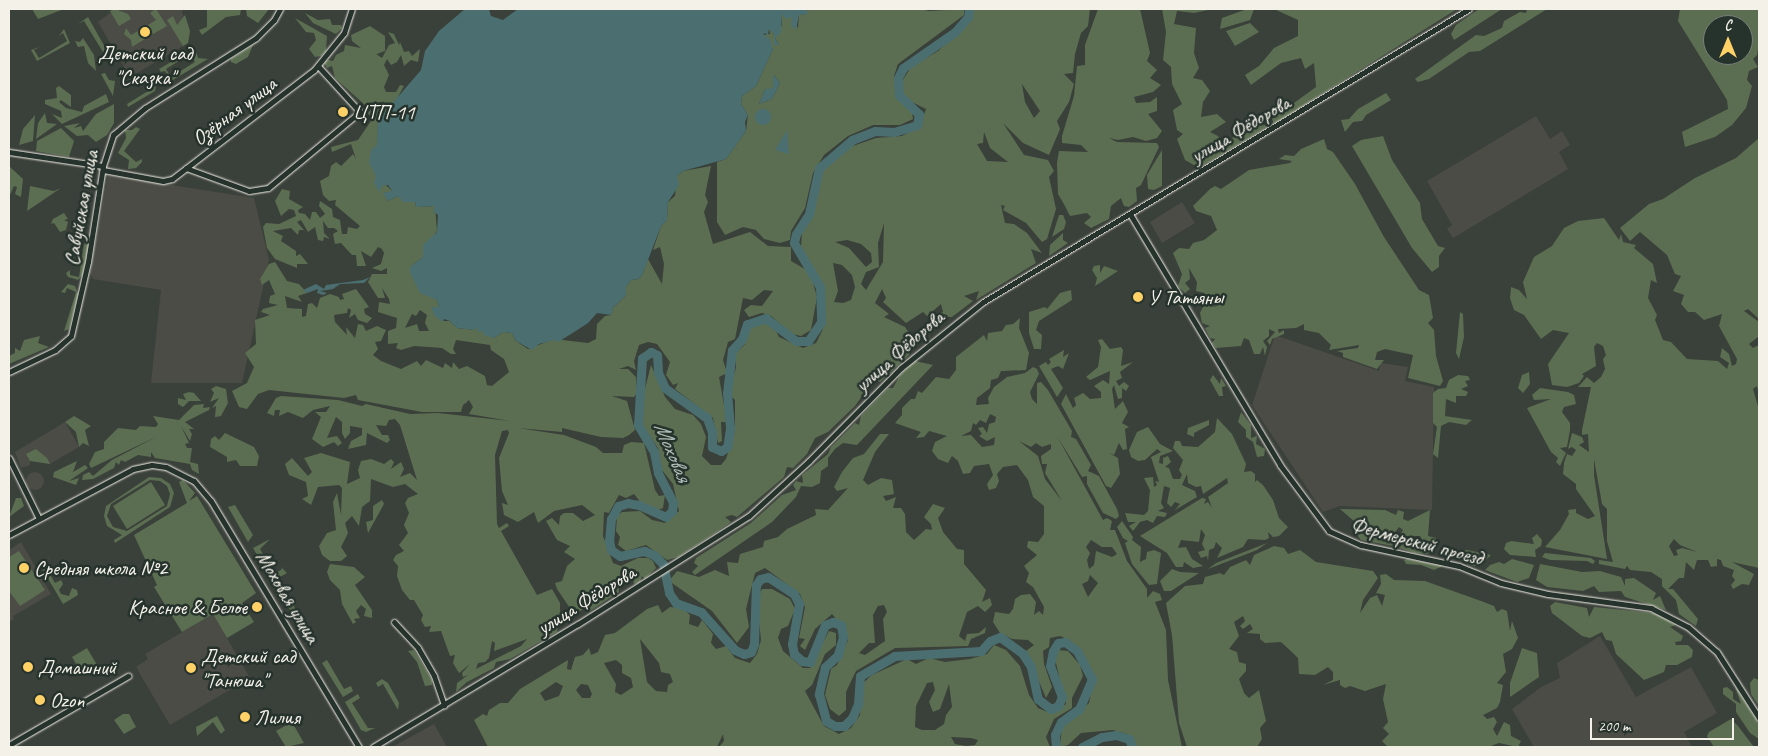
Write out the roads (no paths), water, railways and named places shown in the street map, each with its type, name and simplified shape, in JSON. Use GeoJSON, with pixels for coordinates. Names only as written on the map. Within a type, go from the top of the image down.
{"type":"FeatureCollection","features":[{"type":"Feature","properties":{"kind":"street","name":"Савуйская улица"},"geometry":{"type":"LineString","coordinates":[[9,372],[56,350],[70,336],[88,262],[103,168],[109,144],[121,126],[256,38],[274,20],[280,9]]}},
{"type":"Feature","properties":{"kind":"street","name":"Озёрная улица"},"geometry":{"type":"LineString","coordinates":[[9,152],[103,168],[163,181],[172,179],[318,66],[344,33],[352,9]]}},
{"type":"Feature","properties":{"kind":"street","name":"улица Фёдорова"},"geometry":{"type":"LineString","coordinates":[[373,747],[651,579],[762,506],[901,368],[942,332],[983,302],[1469,9]]}},
{"type":"Feature","properties":{"kind":"street"},"geometry":{"type":"LineString","coordinates":[[186,168],[258,192],[288,172],[360,112],[318,66]]}},
{"type":"Feature","properties":{"kind":"street","name":"Фермерский проезд"},"geometry":{"type":"LineString","coordinates":[[1130,214],[1280,465],[1310,510],[1329,531],[1361,545],[1459,566],[1507,585],[1651,608],[1688,627],[1717,652],[1759,718]]}},
{"type":"Feature","properties":{"kind":"street"},"geometry":{"type":"LineString","coordinates":[[9,458],[38,518],[9,535]]}},
{"type":"Feature","properties":{"kind":"street","name":"Моховая улица"},"geometry":{"type":"LineString","coordinates":[[38,518],[133,469],[152,465],[180,473],[194,481],[212,501],[358,747]]}},
{"type":"Feature","properties":{"kind":"street"},"geometry":{"type":"LineString","coordinates":[[394,622],[418,648],[434,676],[444,705]]}},
{"type":"Feature","properties":{"kind":"street"},"geometry":{"type":"LineString","coordinates":[[9,745],[128,676]]}},
{"type":"Feature","properties":{"kind":"water"},"geometry":{"type":"Polygon","coordinates":[[[465,9],[489,9],[491,16],[503,20],[518,9],[806,9],[808,14],[799,15],[796,30],[791,25],[792,17],[786,19],[782,14],[781,33],[775,38],[779,45],[774,45],[774,34],[769,29],[768,36],[765,33],[763,35],[770,39],[773,49],[756,86],[742,96],[741,104],[748,115],[745,122],[746,131],[726,159],[683,171],[677,176],[679,185],[668,202],[667,220],[661,226],[643,273],[639,279],[631,280],[626,287],[626,295],[613,308],[611,315],[597,313],[588,323],[558,342],[554,340],[539,344],[532,350],[516,341],[512,333],[503,332],[494,338],[484,335],[483,331],[478,332],[477,327],[474,330],[457,328],[450,321],[444,319],[443,322],[435,316],[431,307],[439,307],[437,300],[420,293],[410,272],[410,267],[423,257],[423,245],[437,232],[438,215],[433,211],[435,206],[416,207],[415,202],[403,202],[398,196],[388,201],[383,193],[392,191],[388,185],[383,185],[379,192],[374,183],[376,176],[369,163],[371,150],[377,145],[378,120],[421,70],[425,51],[439,31],[465,9]]]}},
{"type":"Feature","properties":{"kind":"water"},"geometry":{"type":"Polygon","coordinates":[[[773,74],[780,83],[772,99],[759,104],[765,89],[773,88],[773,74]]]}},
{"type":"Feature","properties":{"kind":"water"},"geometry":{"type":"Polygon","coordinates":[[[763,109],[769,111],[771,117],[769,123],[763,125],[757,123],[755,117],[757,111],[763,109]]]}},
{"type":"Feature","properties":{"kind":"water"},"geometry":{"type":"Polygon","coordinates":[[[787,130],[789,154],[775,150],[787,130]]]}},
{"type":"Feature","properties":{"kind":"water"},"geometry":{"type":"Polygon","coordinates":[[[370,277],[364,283],[340,284],[333,289],[320,291],[327,293],[323,295],[317,293],[318,289],[307,293],[303,290],[316,284],[324,289],[326,285],[363,280],[370,277]]]}},
{"type":"Feature","properties":{"kind":"waterway","name":"Моховая"},"geometry":{"type":"LineString","coordinates":[[969,9],[968,17],[955,32],[903,68],[898,78],[899,95],[919,114],[917,125],[894,132],[875,131],[852,140],[819,168],[809,214],[796,234],[794,243],[820,287],[821,322],[808,341],[796,341],[766,318],[747,324],[742,339],[732,350],[727,393],[730,429],[727,447],[721,451],[712,447],[712,432],[707,418],[665,388],[658,372],[657,355],[651,352],[642,358],[638,425],[654,452],[658,473],[673,503],[672,511],[666,517],[639,505],[628,503],[618,506],[611,519],[609,540],[611,550],[620,556],[644,551],[654,555],[663,564],[669,593],[676,603],[701,612],[735,650],[744,654],[751,652],[754,644],[756,585],[760,579],[768,577],[794,594],[799,604],[792,644],[794,654],[802,661],[810,662],[825,625],[833,622],[841,625],[843,637],[838,655],[825,667],[819,694],[826,721],[835,726],[844,726],[852,718],[858,704],[860,676],[894,656],[981,651],[990,641],[1000,637],[1023,654],[1031,667],[1038,699],[1051,709],[1058,706],[1062,697],[1050,666],[1053,651],[1058,643],[1065,642],[1077,651],[1092,679],[1079,709],[1061,722],[1055,735],[1056,747]]}},
{"type":"Feature","properties":{"kind":"waterway","name":"Моховая"},"geometry":{"type":"LineString","coordinates":[[1082,747],[1102,737],[1116,735],[1129,739],[1132,747]]}},
{"type":"Feature","properties":{"kind":"place","name":"Детский сад \"Сказка\""},"geometry":{"type":"Point","coordinates":[145,32]}},
{"type":"Feature","properties":{"kind":"place","name":"ЦТП-11"},"geometry":{"type":"Point","coordinates":[343,112]}},
{"type":"Feature","properties":{"kind":"place","name":"У Татьяны"},"geometry":{"type":"Point","coordinates":[1138,297]}},
{"type":"Feature","properties":{"kind":"place","name":"Средняя школа №2"},"geometry":{"type":"Point","coordinates":[24,568]}},
{"type":"Feature","properties":{"kind":"place","name":"Красное & Белое"},"geometry":{"type":"Point","coordinates":[257,607]}},
{"type":"Feature","properties":{"kind":"place","name":"Домашний"},"geometry":{"type":"Point","coordinates":[28,667]}},
{"type":"Feature","properties":{"kind":"place","name":"Детский сад \"Танюша\""},"geometry":{"type":"Point","coordinates":[191,668]}},
{"type":"Feature","properties":{"kind":"place","name":"Ozon"},"geometry":{"type":"Point","coordinates":[40,700]}},
{"type":"Feature","properties":{"kind":"place","name":"Лилия"},"geometry":{"type":"Point","coordinates":[245,717]}}]}
